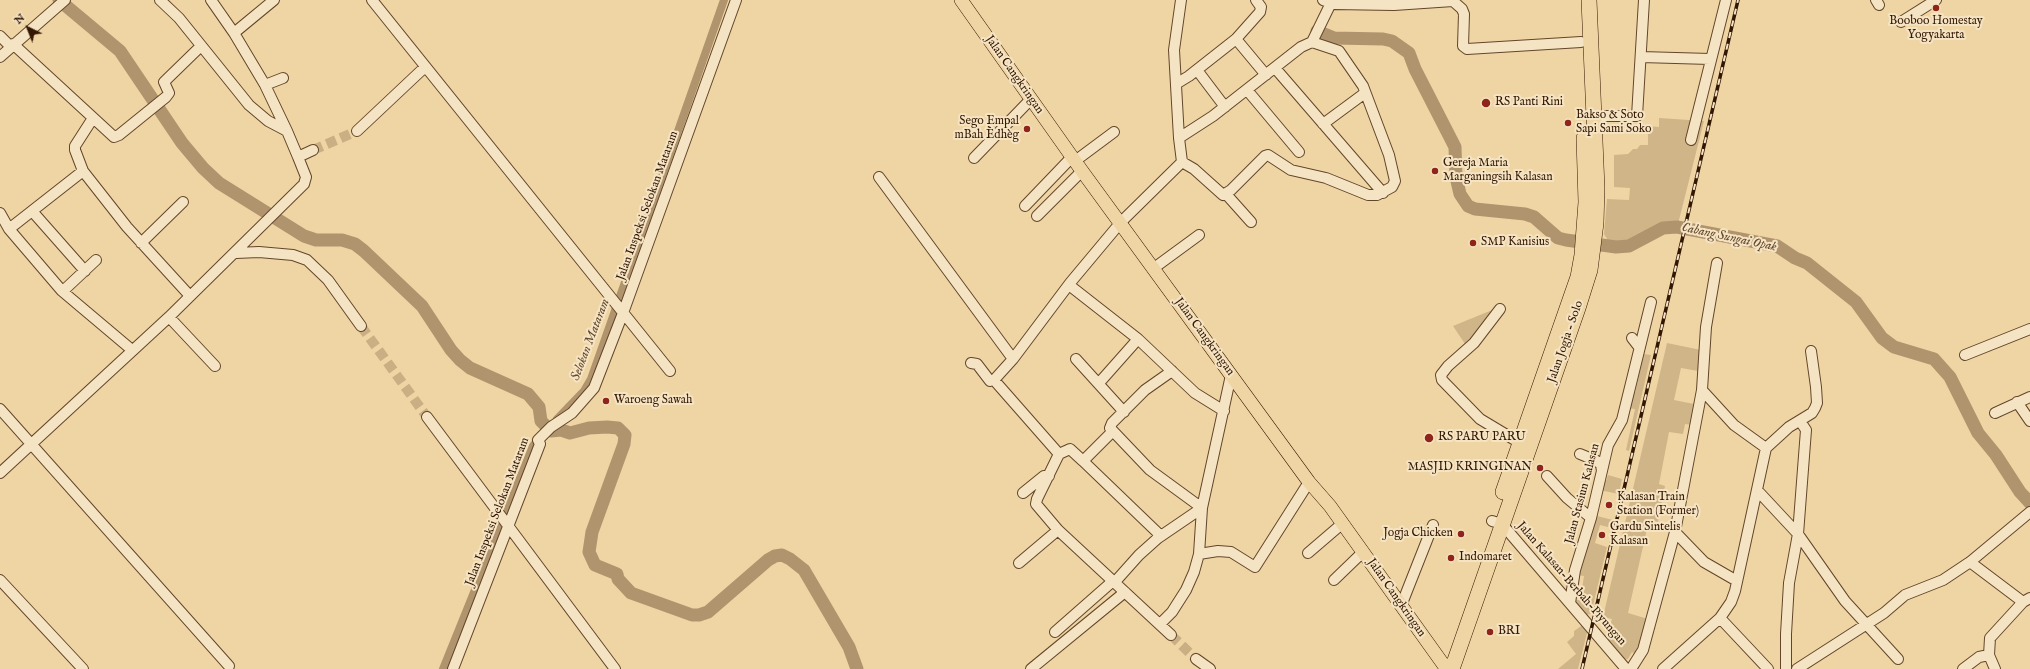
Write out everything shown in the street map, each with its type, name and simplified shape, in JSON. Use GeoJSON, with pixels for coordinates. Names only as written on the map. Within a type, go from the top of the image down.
{"type":"FeatureCollection","features":[{"type":"Feature","properties":{"kind":"highway","name":"Jalan Jogja - Solo"},"geometry":{"type":"LineString","coordinates":[[1579,0],[1586,193],[1590,223]]}},
{"type":"Feature","properties":{"kind":"highway","name":"Jalan Jogja - Solo"},"geometry":{"type":"LineString","coordinates":[[1448,667],[1497,523],[1586,285],[1590,223],[1597,188],[1589,0]]}},
{"type":"Feature","properties":{"kind":"highway","name":"Jalan Jogja - Solo"},"geometry":{"type":"LineString","coordinates":[[1497,523],[1520,443],[1576,283],[1587,256]]}},
{"type":"Feature","properties":{"kind":"main road","name":"Jalan Cangkringan"},"geometry":{"type":"LineString","coordinates":[[961,0],[1077,163],[1309,482],[1343,523],[1402,606],[1448,667]]}},
{"type":"Feature","properties":{"kind":"street"},"geometry":{"type":"LineString","coordinates":[[0,57],[65,0]]}},
{"type":"Feature","properties":{"kind":"street"},"geometry":{"type":"LineString","coordinates":[[160,0],[180,18],[249,105],[268,121],[287,131]]}},
{"type":"Feature","properties":{"kind":"street"},"geometry":{"type":"LineString","coordinates":[[0,474],[30,444],[169,317],[236,253],[304,184],[306,177],[287,131],[265,85],[234,33],[211,0]]}},
{"type":"Feature","properties":{"kind":"street"},"geometry":{"type":"LineString","coordinates":[[234,33],[274,0]]}},
{"type":"Feature","properties":{"kind":"street"},"geometry":{"type":"LineString","coordinates":[[372,0],[424,67],[670,371]]}},
{"type":"Feature","properties":{"kind":"street","name":"Jalan Inspeksi Selokan Mataram"},"geometry":{"type":"LineString","coordinates":[[453,669],[505,521],[540,444],[538,440],[551,426],[572,413],[594,388],[736,0]]}},
{"type":"Feature","properties":{"kind":"street"},"geometry":{"type":"LineString","coordinates":[[1181,0],[1175,36],[1176,84],[1182,162]]}},
{"type":"Feature","properties":{"kind":"street"},"geometry":{"type":"LineString","coordinates":[[1176,84],[1197,70],[1236,38],[1260,12],[1261,7],[1256,0]]}},
{"type":"Feature","properties":{"kind":"street"},"geometry":{"type":"LineString","coordinates":[[1312,42],[1327,2],[1394,5],[1453,0],[1462,9],[1464,14],[1463,46],[1467,49],[1580,42]]}},
{"type":"Feature","properties":{"kind":"street"},"geometry":{"type":"LineString","coordinates":[[1594,116],[1637,116],[1644,0]]}},
{"type":"Feature","properties":{"kind":"street"},"geometry":{"type":"LineString","coordinates":[[1691,140],[1710,59],[1726,0]]}},
{"type":"Feature","properties":{"kind":"street"},"geometry":{"type":"LineString","coordinates":[[1901,22],[1936,0]]}},
{"type":"Feature","properties":{"kind":"street"},"geometry":{"type":"LineString","coordinates":[[0,36],[12,45],[112,136],[116,137],[166,97],[169,93],[164,82],[201,46]]}},
{"type":"Feature","properties":{"kind":"street"},"geometry":{"type":"LineString","coordinates":[[1236,38],[1266,75]]}},
{"type":"Feature","properties":{"kind":"street"},"geometry":{"type":"LineString","coordinates":[[1179,138],[1226,107],[1301,47],[1312,42],[1339,52],[1363,86],[1389,155],[1395,181],[1392,187],[1377,195],[1368,194],[1326,178],[1296,171],[1268,156],[1265,156],[1226,194]]}},
{"type":"Feature","properties":{"kind":"street"},"geometry":{"type":"LineString","coordinates":[[1641,57],[1710,59]]}},
{"type":"Feature","properties":{"kind":"street"},"geometry":{"type":"LineString","coordinates":[[357,131],[424,67]]}},
{"type":"Feature","properties":{"kind":"street"},"geometry":{"type":"LineString","coordinates":[[1275,68],[1383,193]]}},
{"type":"Feature","properties":{"kind":"street"},"geometry":{"type":"LineString","coordinates":[[1197,70],[1226,107]]}},
{"type":"Feature","properties":{"kind":"street"},"geometry":{"type":"LineString","coordinates":[[265,85],[283,78]]}},
{"type":"Feature","properties":{"kind":"street"},"geometry":{"type":"LineString","coordinates":[[1248,90],[1300,152]]}},
{"type":"Feature","properties":{"kind":"street"},"geometry":{"type":"LineString","coordinates":[[1323,124],[1365,93]]}},
{"type":"Feature","properties":{"kind":"street"},"geometry":{"type":"LineString","coordinates":[[974,158],[1031,99]]}},
{"type":"Feature","properties":{"kind":"street"},"geometry":{"type":"LineString","coordinates":[[93,118],[74,150],[83,171],[141,243],[190,296]]}},
{"type":"Feature","properties":{"kind":"street"},"geometry":{"type":"LineString","coordinates":[[1025,206],[1114,132]]}},
{"type":"Feature","properties":{"kind":"street"},"geometry":{"type":"LineString","coordinates":[[298,157],[313,150]]}},
{"type":"Feature","properties":{"kind":"street"},"geometry":{"type":"LineString","coordinates":[[1182,162],[1193,168],[1221,194],[1226,194],[1251,222]]}},
{"type":"Feature","properties":{"kind":"street"},"geometry":{"type":"LineString","coordinates":[[994,380],[1121,222],[1182,162]]}},
{"type":"Feature","properties":{"kind":"street"},"geometry":{"type":"LineString","coordinates":[[1037,216],[1077,163]]}},
{"type":"Feature","properties":{"kind":"street"},"geometry":{"type":"LineString","coordinates":[[9,229],[83,171]]}},
{"type":"Feature","properties":{"kind":"street"},"geometry":{"type":"LineString","coordinates":[[879,177],[1013,358]]}},
{"type":"Feature","properties":{"kind":"street"},"geometry":{"type":"LineString","coordinates":[[141,243],[182,202]]}},
{"type":"Feature","properties":{"kind":"street"},"geometry":{"type":"LineString","coordinates":[[32,211],[85,271]]}},
{"type":"Feature","properties":{"kind":"street"},"geometry":{"type":"LineString","coordinates":[[0,213],[9,229],[63,292],[132,350]]}},
{"type":"Feature","properties":{"kind":"street"},"geometry":{"type":"LineString","coordinates":[[1154,268],[1199,235]]}},
{"type":"Feature","properties":{"kind":"street"},"geometry":{"type":"LineString","coordinates":[[236,253],[266,252],[293,255],[308,260],[328,280],[361,326]]}},
{"type":"Feature","properties":{"kind":"street"},"geometry":{"type":"LineString","coordinates":[[63,292],[96,260]]}},
{"type":"Feature","properties":{"kind":"street"},"geometry":{"type":"LineString","coordinates":[[1632,669],[1643,650],[1675,532],[1702,390],[1706,327],[1717,263]]}},
{"type":"Feature","properties":{"kind":"street"},"geometry":{"type":"LineString","coordinates":[[1069,285],[1138,339],[1195,393],[1224,411]]}},
{"type":"Feature","properties":{"kind":"street","name":"Jalan Stasiun Kalasan"},"geometry":{"type":"LineString","coordinates":[[1570,603],[1575,570],[1591,518],[1608,445],[1622,420],[1651,302]]}},
{"type":"Feature","properties":{"kind":"street"},"geometry":{"type":"LineString","coordinates":[[1500,309],[1474,343],[1448,366],[1441,375],[1442,380],[1480,419],[1520,443]]}},
{"type":"Feature","properties":{"kind":"street"},"geometry":{"type":"LineString","coordinates":[[169,317],[215,366]]}},
{"type":"Feature","properties":{"kind":"street"},"geometry":{"type":"LineString","coordinates":[[1965,355],[2029,331]]}},
{"type":"Feature","properties":{"kind":"street"},"geometry":{"type":"LineString","coordinates":[[1632,338],[1639,347]]}},
{"type":"Feature","properties":{"kind":"street"},"geometry":{"type":"LineString","coordinates":[[1098,383],[1138,339]]}},
{"type":"Feature","properties":{"kind":"street"},"geometry":{"type":"LineString","coordinates":[[1663,669],[1720,618],[1731,602],[1766,448],[1789,427],[1812,413],[1817,403],[1811,351]]}},
{"type":"Feature","properties":{"kind":"street"},"geometry":{"type":"LineString","coordinates":[[1076,359],[1124,412]]}},
{"type":"Feature","properties":{"kind":"street"},"geometry":{"type":"LineString","coordinates":[[971,364],[977,364],[990,381],[994,380],[1059,454]]}},
{"type":"Feature","properties":{"kind":"street"},"geometry":{"type":"LineString","coordinates":[[1172,371],[1145,390],[1110,426],[1112,432],[1150,470],[1202,508]]}},
{"type":"Feature","properties":{"kind":"street"},"geometry":{"type":"LineString","coordinates":[[1160,624],[1172,612],[1186,590],[1194,572],[1199,554],[1202,508],[1231,375]]}},
{"type":"Feature","properties":{"kind":"street"},"geometry":{"type":"LineString","coordinates":[[1702,390],[1734,425],[1766,448]]}},
{"type":"Feature","properties":{"kind":"street"},"geometry":{"type":"LineString","coordinates":[[1995,413],[2030,397]]}},
{"type":"Feature","properties":{"kind":"street"},"geometry":{"type":"LineString","coordinates":[[2017,402],[2030,421]]}},
{"type":"Feature","properties":{"kind":"street"},"geometry":{"type":"LineString","coordinates":[[0,408],[30,444],[149,574],[229,666]]}},
{"type":"Feature","properties":{"kind":"street"},"geometry":{"type":"LineString","coordinates":[[427,417],[615,669]]}},
{"type":"Feature","properties":{"kind":"street"},"geometry":{"type":"LineString","coordinates":[[1786,669],[1789,583],[1798,534],[1806,430],[1800,421]]}},
{"type":"Feature","properties":{"kind":"street"},"geometry":{"type":"LineString","coordinates":[[1083,461],[1112,432]]}},
{"type":"Feature","properties":{"kind":"street"},"geometry":{"type":"LineString","coordinates":[[1161,536],[1070,449],[1059,454],[1036,502],[1058,530],[1171,635]]}},
{"type":"Feature","properties":{"kind":"street"},"geometry":{"type":"LineString","coordinates":[[1580,454],[1597,461],[1601,465],[1602,471]]}},
{"type":"Feature","properties":{"kind":"street"},"geometry":{"type":"LineString","coordinates":[[1023,493],[1044,476],[1049,476]]}},
{"type":"Feature","properties":{"kind":"street"},"geometry":{"type":"LineString","coordinates":[[1547,476],[1567,498],[1591,518]]}},
{"type":"Feature","properties":{"kind":"street"},"geometry":{"type":"LineString","coordinates":[[1199,554],[1218,551],[1231,552],[1255,566],[1309,482]]}},
{"type":"Feature","properties":{"kind":"street"},"geometry":{"type":"LineString","coordinates":[[1757,490],[1798,534],[1846,601],[1898,659]]}},
{"type":"Feature","properties":{"kind":"street"},"geometry":{"type":"LineString","coordinates":[[1055,632],[1113,582],[1139,555],[1161,536],[1202,508]]}},
{"type":"Feature","properties":{"kind":"street"},"geometry":{"type":"LineString","coordinates":[[1797,669],[1884,613],[1905,595],[1943,580],[1970,562],[2030,512]]}},
{"type":"Feature","properties":{"kind":"street"},"geometry":{"type":"LineString","coordinates":[[1308,553],[1343,523]]}},
{"type":"Feature","properties":{"kind":"street","name":"Jalan Kalasan-Berbah-Piyungan"},"geometry":{"type":"LineString","coordinates":[[1497,523],[1557,588],[1626,669]]}},
{"type":"Feature","properties":{"kind":"street"},"geometry":{"type":"LineString","coordinates":[[1402,606],[1433,525]]}},
{"type":"Feature","properties":{"kind":"street"},"geometry":{"type":"LineString","coordinates":[[1019,563],[1058,530]]}},
{"type":"Feature","properties":{"kind":"street"},"geometry":{"type":"LineString","coordinates":[[1675,532],[1704,562],[1737,581]]}},
{"type":"Feature","properties":{"kind":"street"},"geometry":{"type":"LineString","coordinates":[[1334,580],[1363,552]]}},
{"type":"Feature","properties":{"kind":"street"},"geometry":{"type":"LineString","coordinates":[[1970,562],[2026,600],[1990,638],[1989,655],[1995,669]]}},
{"type":"Feature","properties":{"kind":"street"},"geometry":{"type":"LineString","coordinates":[[1557,588],[1564,583],[1575,570]]}},
{"type":"Feature","properties":{"kind":"street"},"geometry":{"type":"LineString","coordinates":[[0,580],[83,669]]}},
{"type":"Feature","properties":{"kind":"street"},"geometry":{"type":"LineString","coordinates":[[1031,669],[1125,592]]}},
{"type":"Feature","properties":{"kind":"street"},"geometry":{"type":"LineString","coordinates":[[1720,618],[1768,669]]}},
{"type":"Feature","properties":{"kind":"street"},"geometry":{"type":"LineString","coordinates":[[1963,669],[1979,657],[1989,655]]}},
{"type":"Feature","properties":{"kind":"street"},"geometry":{"type":"LineString","coordinates":[[1196,659],[1210,669]]}},
{"type":"Feature","properties":{"kind":"shaded area"},"geometry":{"type":"Polygon","coordinates":[[[1659,118],[1704,121],[1677,228],[1672,232],[1661,232],[1617,245],[1611,245],[1604,234],[1607,199],[1629,200],[1630,188],[1614,187],[1614,155],[1628,154],[1633,149],[1637,149],[1640,145],[1648,145],[1648,126],[1659,127],[1659,118]]]}},
{"type":"Feature","properties":{"kind":"shaded area"},"geometry":{"type":"Polygon","coordinates":[[[1497,308],[1467,347],[1453,326],[1497,308]]]}},
{"type":"Feature","properties":{"kind":"shaded area"},"geometry":{"type":"Polygon","coordinates":[[[1667,343],[1701,350],[1698,371],[1681,368],[1674,400],[1694,404],[1693,425],[1685,424],[1683,434],[1669,432],[1659,484],[1665,486],[1658,522],[1649,520],[1628,613],[1648,619],[1636,655],[1632,652],[1628,659],[1624,660],[1606,639],[1612,619],[1603,617],[1667,343]]]}},
{"type":"Feature","properties":{"kind":"shaded area"},"geometry":{"type":"Polygon","coordinates":[[[1644,354],[1651,355],[1629,451],[1626,450],[1635,409],[1627,408],[1630,393],[1635,393],[1644,354]]]}},
{"type":"Feature","properties":{"kind":"shaded area"},"geometry":{"type":"Polygon","coordinates":[[[1608,475],[1622,479],[1619,494],[1599,490],[1602,480],[1606,481],[1608,475]]]}},
{"type":"Feature","properties":{"kind":"shaded area"},"geometry":{"type":"Polygon","coordinates":[[[1593,515],[1613,520],[1612,525],[1609,525],[1608,527],[1600,525],[1595,543],[1607,547],[1591,614],[1585,615],[1575,603],[1576,600],[1580,600],[1584,576],[1577,575],[1593,515]]]}},
{"type":"Feature","properties":{"kind":"shaded area"},"geometry":{"type":"Polygon","coordinates":[[[1584,624],[1588,629],[1578,669],[1558,669],[1576,654],[1567,642],[1574,636],[1574,631],[1584,624]]]}},
{"type":"Feature","properties":{"kind":"waterway"},"geometry":{"type":"LineString","coordinates":[[59,0],[120,51],[182,143],[203,168],[219,183],[304,236],[316,240],[342,240],[355,244],[422,306],[451,350],[460,360],[470,368],[528,394],[539,407],[541,421],[551,431],[561,430],[570,433],[589,428],[607,427],[618,428],[625,435],[624,444],[592,532],[589,552],[595,565],[617,574],[618,579],[631,593],[692,615],[699,615],[708,612],[768,560],[775,556],[782,555],[790,559],[804,570],[849,647],[857,669]]}},
{"type":"Feature","properties":{"kind":"waterway","name":"Selokan Mataram"},"geometry":{"type":"LineString","coordinates":[[557,419],[584,391],[591,379],[724,0]]}},
{"type":"Feature","properties":{"kind":"waterway","name":"Cabang Sungai Opak"},"geometry":{"type":"LineString","coordinates":[[1317,31],[1334,38],[1383,39],[1392,41],[1409,53],[1415,69],[1455,147],[1456,177],[1460,194],[1468,206],[1475,209],[1525,214],[1534,217],[1558,238],[1566,240],[1616,247],[1629,246],[1663,228],[1677,227],[1777,246],[1795,258],[1807,263],[1856,302],[1882,338],[1894,347],[1934,359],[1950,377],[1978,433],[1996,455],[2020,492],[2030,503]]}},
{"type":"Feature","properties":{"kind":"waterway","name":"Selokan Mataram"},"geometry":{"type":"LineString","coordinates":[[443,669],[533,446],[541,436]]}},
{"type":"Feature","properties":{"kind":"tunnel"},"geometry":{"type":"LineString","coordinates":[[313,150],[357,131]]}},
{"type":"Feature","properties":{"kind":"tunnel"},"geometry":{"type":"LineString","coordinates":[[361,326],[427,417]]}},
{"type":"Feature","properties":{"kind":"tunnel"},"geometry":{"type":"LineString","coordinates":[[1171,635],[1196,659]]}},
{"type":"Feature","properties":{"kind":"railway"},"geometry":{"type":"LineString","coordinates":[[1582,669],[1738,0]]}},
{"type":"Feature","properties":{"kind":"place","name":"Booboo Homestay Yogyakarta"},"geometry":{"type":"Point","coordinates":[1936,8]}},
{"type":"Feature","properties":{"kind":"place","name":"RS Panti Rini"},"geometry":{"type":"Point","coordinates":[1486,103]}},
{"type":"Feature","properties":{"kind":"place","name":"Bakso & Soto Sapi Sami Soko"},"geometry":{"type":"Point","coordinates":[1568,123]}},
{"type":"Feature","properties":{"kind":"place","name":"Sego Empal mBah Èdhèg"},"geometry":{"type":"Point","coordinates":[1027,129]}},
{"type":"Feature","properties":{"kind":"place","name":"Gereja Maria Marganingsih Kalasan"},"geometry":{"type":"Point","coordinates":[1435,171]}},
{"type":"Feature","properties":{"kind":"place","name":"SMP Kanisius"},"geometry":{"type":"Point","coordinates":[1473,243]}},
{"type":"Feature","properties":{"kind":"place","name":"Waroeng Sawah"},"geometry":{"type":"Point","coordinates":[606,401]}},
{"type":"Feature","properties":{"kind":"place","name":"RS PARU PARU"},"geometry":{"type":"Point","coordinates":[1429,438]}},
{"type":"Feature","properties":{"kind":"place","name":"MASJID KRINGINAN"},"geometry":{"type":"Point","coordinates":[1540,468]}},
{"type":"Feature","properties":{"kind":"place","name":"Kalasan Train Station (Former)"},"geometry":{"type":"Point","coordinates":[1609,505]}},
{"type":"Feature","properties":{"kind":"place","name":"Jogja Chicken"},"geometry":{"type":"Point","coordinates":[1461,534]}},
{"type":"Feature","properties":{"kind":"place","name":"Gardu Sintelis Kalasan"},"geometry":{"type":"Point","coordinates":[1602,535]}},
{"type":"Feature","properties":{"kind":"place","name":"Indomaret"},"geometry":{"type":"Point","coordinates":[1451,558]}},
{"type":"Feature","properties":{"kind":"place","name":"BRI"},"geometry":{"type":"Point","coordinates":[1490,632]}}]}
